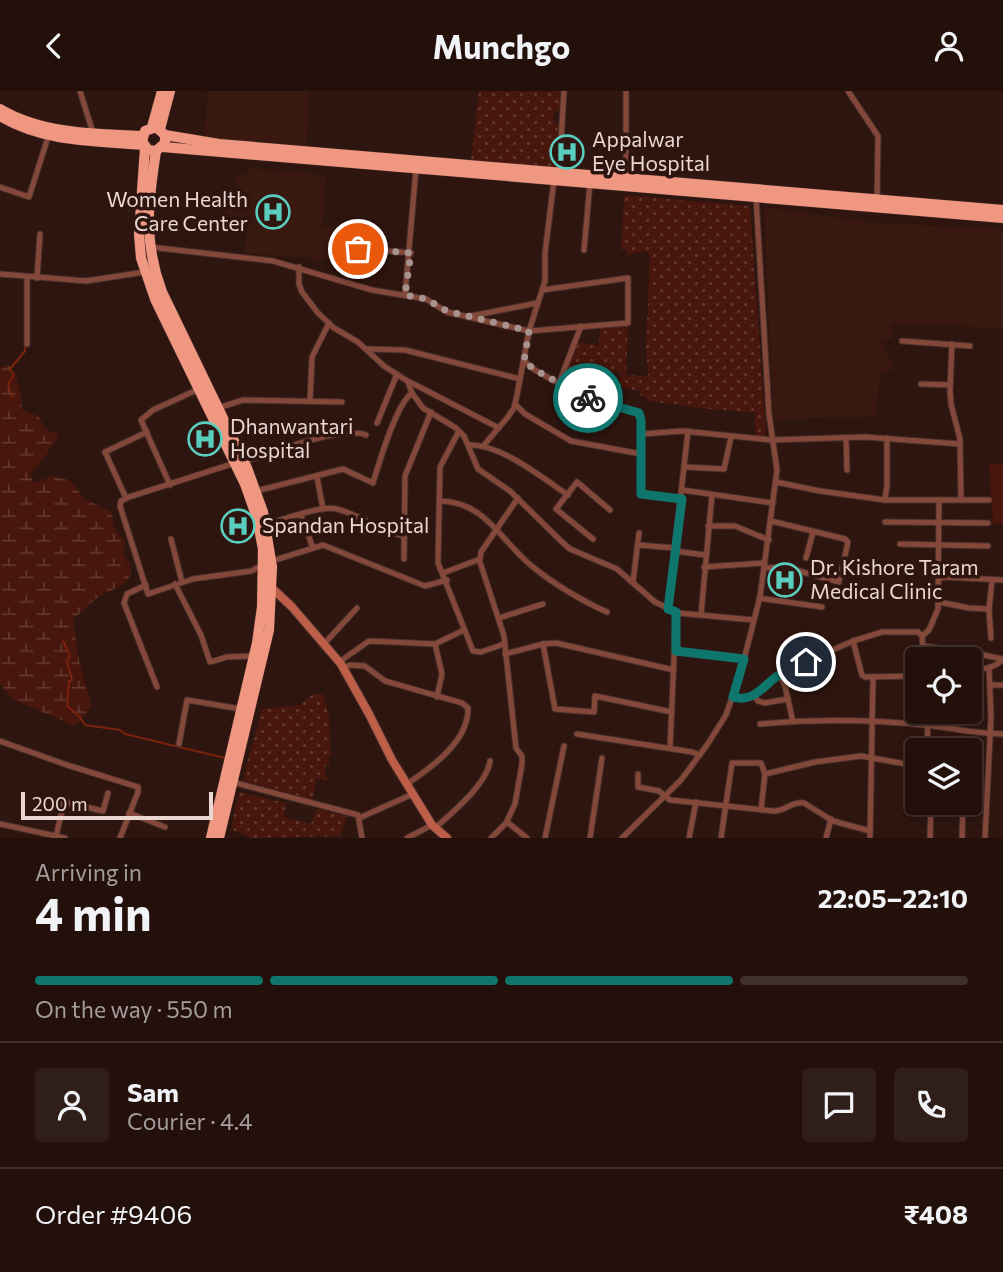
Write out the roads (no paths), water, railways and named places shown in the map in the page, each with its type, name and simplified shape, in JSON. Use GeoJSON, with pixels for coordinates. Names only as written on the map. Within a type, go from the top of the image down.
{"type":"FeatureCollection","features":[{"type":"Feature","properties":{"kind":"highway"},"geometry":{"type":"LineString","coordinates":[[159,130],[162,91]]}},
{"type":"Feature","properties":{"kind":"highway"},"geometry":{"type":"LineString","coordinates":[[150,145],[159,130],[170,91]]}},
{"type":"Feature","properties":{"kind":"highway"},"geometry":{"type":"LineString","coordinates":[[0,109],[49,131],[150,145],[416,169],[626,179],[1003,218]]}},
{"type":"Feature","properties":{"kind":"highway"},"geometry":{"type":"LineString","coordinates":[[0,116],[33,132],[93,133],[150,145]]}},
{"type":"Feature","properties":{"kind":"highway"},"geometry":{"type":"LineString","coordinates":[[211,838],[262,607],[267,563],[266,524],[256,491],[199,389],[155,299],[145,272],[150,145],[145,131],[159,130],[219,144],[556,177],[590,183],[1003,210]]}},
{"type":"Feature","properties":{"kind":"highway"},"geometry":{"type":"LineString","coordinates":[[144,247],[162,292],[218,408],[239,462],[257,519],[272,589],[269,630],[219,838]]}},
{"type":"Feature","properties":{"kind":"street"},"geometry":{"type":"LineString","coordinates":[[80,91],[93,133]]}},
{"type":"Feature","properties":{"kind":"street"},"geometry":{"type":"LineString","coordinates":[[484,445],[515,404],[529,331],[542,290],[564,91]]}},
{"type":"Feature","properties":{"kind":"street"},"geometry":{"type":"LineString","coordinates":[[626,91],[626,179]]}},
{"type":"Feature","properties":{"kind":"street"},"geometry":{"type":"LineString","coordinates":[[848,91],[878,136],[877,200]]}},
{"type":"Feature","properties":{"kind":"street"},"geometry":{"type":"LineString","coordinates":[[0,187],[29,197],[49,131]]}},
{"type":"Feature","properties":{"kind":"street"},"geometry":{"type":"LineString","coordinates":[[405,295],[411,253],[416,169]]}},
{"type":"Feature","properties":{"kind":"street"},"geometry":{"type":"LineString","coordinates":[[584,250],[590,183]]}},
{"type":"Feature","properties":{"kind":"street"},"geometry":{"type":"LineString","coordinates":[[622,838],[667,795],[700,755],[726,715],[744,659],[759,598],[777,470],[771,440],[757,194]]}},
{"type":"Feature","properties":{"kind":"street"},"geometry":{"type":"LineString","coordinates":[[37,278],[40,234]]}},
{"type":"Feature","properties":{"kind":"street"},"geometry":{"type":"LineString","coordinates":[[144,247],[272,261],[372,290],[426,299],[447,311],[529,331],[628,323],[628,278],[542,290]]}},
{"type":"Feature","properties":{"kind":"street"},"geometry":{"type":"LineString","coordinates":[[358,249],[411,253]]}},
{"type":"Feature","properties":{"kind":"street"},"geometry":{"type":"LineString","coordinates":[[299,267],[302,292],[329,323],[408,382],[499,428]]}},
{"type":"Feature","properties":{"kind":"street"},"geometry":{"type":"LineString","coordinates":[[0,274],[86,281],[145,272]]}},
{"type":"Feature","properties":{"kind":"street"},"geometry":{"type":"LineString","coordinates":[[27,277],[27,344]]}},
{"type":"Feature","properties":{"kind":"street"},"geometry":{"type":"LineString","coordinates":[[467,316],[537,303]]}},
{"type":"Feature","properties":{"kind":"street"},"geometry":{"type":"LineString","coordinates":[[310,401],[312,357],[329,323]]}},
{"type":"Feature","properties":{"kind":"street"},"geometry":{"type":"LineString","coordinates":[[559,383],[581,326]]}},
{"type":"Feature","properties":{"kind":"street"},"geometry":{"type":"LineString","coordinates":[[902,341],[970,345]]}},
{"type":"Feature","properties":{"kind":"street"},"geometry":{"type":"LineString","coordinates":[[952,344],[951,404],[960,444],[961,500]]}},
{"type":"Feature","properties":{"kind":"street"},"geometry":{"type":"LineString","coordinates":[[366,349],[405,350],[520,379]]}},
{"type":"Feature","properties":{"kind":"street"},"geometry":{"type":"LineString","coordinates":[[524,361],[584,397],[639,413],[642,434],[641,494],[682,499]]}},
{"type":"Feature","properties":{"kind":"street"},"geometry":{"type":"LineString","coordinates":[[377,423],[397,374]]}},
{"type":"Feature","properties":{"kind":"street"},"geometry":{"type":"LineString","coordinates":[[408,382],[423,408],[459,431],[469,445],[478,469],[519,498],[570,549],[617,569],[655,602],[668,609],[754,620]]}},
{"type":"Feature","properties":{"kind":"street"},"geometry":{"type":"LineString","coordinates":[[921,384],[950,385]]}},
{"type":"Feature","properties":{"kind":"street"},"geometry":{"type":"LineString","coordinates":[[170,485],[141,420],[153,410],[199,389]]}},
{"type":"Feature","properties":{"kind":"street"},"geometry":{"type":"LineString","coordinates":[[256,491],[343,469],[373,483],[381,454],[395,421],[407,397],[412,393]]}},
{"type":"Feature","properties":{"kind":"street"},"geometry":{"type":"LineString","coordinates":[[218,408],[243,400],[342,402]]}},
{"type":"Feature","properties":{"kind":"street"},"geometry":{"type":"LineString","coordinates":[[515,404],[525,414],[571,441],[641,454]]}},
{"type":"Feature","properties":{"kind":"street"},"geometry":{"type":"LineString","coordinates":[[404,559],[405,476],[431,412]]}},
{"type":"Feature","properties":{"kind":"street"},"geometry":{"type":"LineString","coordinates":[[459,431],[440,467],[438,563],[447,580],[469,645],[476,653],[504,644]]}},
{"type":"Feature","properties":{"kind":"street"},"geometry":{"type":"LineString","coordinates":[[642,434],[688,431],[771,440],[887,438],[960,444]]}},
{"type":"Feature","properties":{"kind":"street"},"geometry":{"type":"LineString","coordinates":[[668,609],[688,431]]}},
{"type":"Feature","properties":{"kind":"street"},"geometry":{"type":"LineString","coordinates":[[126,498],[105,452],[147,432]]}},
{"type":"Feature","properties":{"kind":"street"},"geometry":{"type":"LineString","coordinates":[[366,435],[351,433],[318,439],[121,501],[120,506],[148,594],[179,583],[251,571],[323,545],[425,586],[447,580]]}},
{"type":"Feature","properties":{"kind":"street"},"geometry":{"type":"LineString","coordinates":[[685,467],[724,469],[731,437]]}},
{"type":"Feature","properties":{"kind":"street"},"geometry":{"type":"LineString","coordinates":[[846,438],[847,470]]}},
{"type":"Feature","properties":{"kind":"street"},"geometry":{"type":"LineString","coordinates":[[885,500],[887,438]]}},
{"type":"Feature","properties":{"kind":"street"},"geometry":{"type":"LineString","coordinates":[[469,445],[484,445],[498,451],[568,495]]}},
{"type":"Feature","properties":{"kind":"street"},"geometry":{"type":"LineString","coordinates":[[317,477],[323,509]]}},
{"type":"Feature","properties":{"kind":"street"},"geometry":{"type":"LineString","coordinates":[[593,540],[556,509],[577,482],[610,510]]}},
{"type":"Feature","properties":{"kind":"street"},"geometry":{"type":"LineString","coordinates":[[776,482],[885,500],[989,500]]}},
{"type":"Feature","properties":{"kind":"street"},"geometry":{"type":"LineString","coordinates":[[682,490],[773,503]]}},
{"type":"Feature","properties":{"kind":"street"},"geometry":{"type":"LineString","coordinates":[[701,615],[712,495]]}},
{"type":"Feature","properties":{"kind":"street"},"geometry":{"type":"LineString","coordinates":[[492,838],[507,822],[515,804],[522,756],[516,748],[499,618],[480,559],[481,552],[519,498]]}},
{"type":"Feature","properties":{"kind":"street"},"geometry":{"type":"LineString","coordinates":[[922,636],[935,621],[939,602],[939,500]]}},
{"type":"Feature","properties":{"kind":"street"},"geometry":{"type":"LineString","coordinates":[[439,501],[457,501],[498,529],[532,566],[585,601],[607,612]]}},
{"type":"Feature","properties":{"kind":"street"},"geometry":{"type":"LineString","coordinates":[[266,524],[323,509],[337,509],[404,537]]}},
{"type":"Feature","properties":{"kind":"street"},"geometry":{"type":"LineString","coordinates":[[301,516],[313,548]]}},
{"type":"Feature","properties":{"kind":"street"},"geometry":{"type":"LineString","coordinates":[[704,567],[784,567],[839,582],[848,542],[845,539],[771,521]]}},
{"type":"Feature","properties":{"kind":"street"},"geometry":{"type":"LineString","coordinates":[[885,522],[988,523]]}},
{"type":"Feature","properties":{"kind":"street"},"geometry":{"type":"LineString","coordinates":[[708,526],[735,526],[769,540]]}},
{"type":"Feature","properties":{"kind":"street"},"geometry":{"type":"LineString","coordinates":[[806,558],[813,532]]}},
{"type":"Feature","properties":{"kind":"street"},"geometry":{"type":"LineString","coordinates":[[633,582],[639,533]]}},
{"type":"Feature","properties":{"kind":"street"},"geometry":{"type":"LineString","coordinates":[[171,539],[179,583],[210,662],[228,657],[253,656]]}},
{"type":"Feature","properties":{"kind":"street"},"geometry":{"type":"LineString","coordinates":[[900,544],[988,545]]}},
{"type":"Feature","properties":{"kind":"street"},"geometry":{"type":"LineString","coordinates":[[638,545],[705,555]]}},
{"type":"Feature","properties":{"kind":"street"},"geometry":{"type":"LineString","coordinates":[[443,573],[480,559]]}},
{"type":"Feature","properties":{"kind":"street"},"geometry":{"type":"LineString","coordinates":[[939,579],[945,576],[1003,580]]}},
{"type":"Feature","properties":{"kind":"street"},"geometry":{"type":"LineString","coordinates":[[991,638],[989,608],[992,580]]}},
{"type":"Feature","properties":{"kind":"street"},"geometry":{"type":"LineString","coordinates":[[146,585],[127,594],[124,603],[157,687]]}},
{"type":"Feature","properties":{"kind":"street"},"geometry":{"type":"LineString","coordinates":[[272,589],[292,607],[341,665],[369,714],[381,742],[434,827],[447,838]]}},
{"type":"Feature","properties":{"kind":"street"},"geometry":{"type":"LineString","coordinates":[[759,598],[822,607]]}},
{"type":"Feature","properties":{"kind":"street"},"geometry":{"type":"LineString","coordinates":[[939,602],[969,608],[989,608]]}},
{"type":"Feature","properties":{"kind":"street"},"geometry":{"type":"LineString","coordinates":[[499,618],[543,604]]}},
{"type":"Feature","properties":{"kind":"street"},"geometry":{"type":"LineString","coordinates":[[324,644],[357,608]]}},
{"type":"Feature","properties":{"kind":"street"},"geometry":{"type":"LineString","coordinates":[[670,748],[676,612]]}},
{"type":"Feature","properties":{"kind":"street"},"geometry":{"type":"LineString","coordinates":[[341,665],[369,641],[435,644],[464,630]]}},
{"type":"Feature","properties":{"kind":"street"},"geometry":{"type":"LineString","coordinates":[[733,697],[741,699],[754,696],[779,675],[853,641],[889,632],[918,632],[922,636],[923,646],[1003,659]]}},
{"type":"Feature","properties":{"kind":"street"},"geometry":{"type":"LineString","coordinates":[[853,641],[862,675],[873,678],[905,677]]}},
{"type":"Feature","properties":{"kind":"street"},"geometry":{"type":"LineString","coordinates":[[505,655],[556,643],[674,670]]}},
{"type":"Feature","properties":{"kind":"street"},"geometry":{"type":"LineString","coordinates":[[435,644],[443,674],[437,697]]}},
{"type":"Feature","properties":{"kind":"street"},"geometry":{"type":"LineString","coordinates":[[543,644],[555,709],[594,712],[595,697],[672,712]]}},
{"type":"Feature","properties":{"kind":"street"},"geometry":{"type":"LineString","coordinates":[[676,651],[744,659]]}},
{"type":"Feature","properties":{"kind":"street"},"geometry":{"type":"LineString","coordinates":[[982,669],[989,668],[1003,659]]}},
{"type":"Feature","properties":{"kind":"street"},"geometry":{"type":"LineString","coordinates":[[341,665],[365,666],[385,681],[462,703],[468,708],[461,734],[445,754],[407,784]]}},
{"type":"Feature","properties":{"kind":"street"},"geometry":{"type":"LineString","coordinates":[[985,838],[990,734],[989,668]]}},
{"type":"Feature","properties":{"kind":"street"},"geometry":{"type":"LineString","coordinates":[[779,675],[793,722]]}},
{"type":"Feature","properties":{"kind":"street"},"geometry":{"type":"LineString","coordinates":[[870,838],[873,678]]}},
{"type":"Feature","properties":{"kind":"street"},"geometry":{"type":"LineString","coordinates":[[990,685],[1003,685]]}},
{"type":"Feature","properties":{"kind":"street"},"geometry":{"type":"LineString","coordinates":[[754,696],[765,703],[788,699]]}},
{"type":"Feature","properties":{"kind":"street"},"geometry":{"type":"LineString","coordinates":[[179,744],[187,700],[241,709]]}},
{"type":"Feature","properties":{"kind":"street"},"geometry":{"type":"LineString","coordinates":[[760,724],[872,723],[1003,734]]}},
{"type":"Feature","properties":{"kind":"street"},"geometry":{"type":"LineString","coordinates":[[928,726],[928,738]]}},
{"type":"Feature","properties":{"kind":"street"},"geometry":{"type":"LineString","coordinates":[[577,734],[700,755]]}},
{"type":"Feature","properties":{"kind":"street"},"geometry":{"type":"LineString","coordinates":[[0,741],[138,787],[120,838]]}},
{"type":"Feature","properties":{"kind":"street"},"geometry":{"type":"LineString","coordinates":[[545,838],[564,745]]}},
{"type":"Feature","properties":{"kind":"street"},"geometry":{"type":"LineString","coordinates":[[765,774],[861,756],[905,764]]}},
{"type":"Feature","properties":{"kind":"street"},"geometry":{"type":"LineString","coordinates":[[590,838],[602,758]]}},
{"type":"Feature","properties":{"kind":"street"},"geometry":{"type":"LineString","coordinates":[[407,838],[434,827],[452,813],[489,772],[490,761]]}},
{"type":"Feature","properties":{"kind":"street"},"geometry":{"type":"LineString","coordinates":[[722,838],[732,763],[761,763],[765,774],[761,810]]}},
{"type":"Feature","properties":{"kind":"street"},"geometry":{"type":"LineString","coordinates":[[638,774],[638,787],[659,791],[670,800],[781,811],[798,802],[831,819],[870,831]]}},
{"type":"Feature","properties":{"kind":"street"},"geometry":{"type":"LineString","coordinates":[[232,782],[358,815],[362,838]]}},
{"type":"Feature","properties":{"kind":"street"},"geometry":{"type":"LineString","coordinates":[[54,836],[64,802],[103,811],[108,793]]}},
{"type":"Feature","properties":{"kind":"street"},"geometry":{"type":"LineString","coordinates":[[359,818],[414,794]]}},
{"type":"Feature","properties":{"kind":"street"},"geometry":{"type":"LineString","coordinates":[[689,838],[696,802]]}},
{"type":"Feature","properties":{"kind":"street"},"geometry":{"type":"LineString","coordinates":[[129,813],[165,827]]}},
{"type":"Feature","properties":{"kind":"street"},"geometry":{"type":"LineString","coordinates":[[930,838],[931,815]]}},
{"type":"Feature","properties":{"kind":"street"},"geometry":{"type":"LineString","coordinates":[[962,838],[963,815]]}},
{"type":"Feature","properties":{"kind":"street"},"geometry":{"type":"LineString","coordinates":[[826,838],[831,819]]}},
{"type":"Feature","properties":{"kind":"street"},"geometry":{"type":"LineString","coordinates":[[507,822],[527,838]]}},
{"type":"Feature","properties":{"kind":"street"},"geometry":{"type":"LineString","coordinates":[[0,824],[65,838]]}},
{"type":"Feature","properties":{"kind":"waterway"},"geometry":{"type":"LineString","coordinates":[[12,397],[8,384],[14,375],[10,369],[25,351],[25,343]]}},
{"type":"Feature","properties":{"kind":"waterway"},"geometry":{"type":"LineString","coordinates":[[63,641],[70,656],[67,661],[72,680],[69,681],[67,706],[85,725],[120,730],[125,734],[225,758]]}},
{"type":"Feature","properties":{"kind":"place","name":"Appalwar Eye Hospital"},"geometry":{"type":"Point","coordinates":[567,152]}},
{"type":"Feature","properties":{"kind":"place","name":"Women Health Care Center"},"geometry":{"type":"Point","coordinates":[273,212]}},
{"type":"Feature","properties":{"kind":"place","name":"Dhanwantari Hospital"},"geometry":{"type":"Point","coordinates":[205,439]}},
{"type":"Feature","properties":{"kind":"place","name":"Spandan Hospital"},"geometry":{"type":"Point","coordinates":[238,526]}},
{"type":"Feature","properties":{"kind":"place","name":"Dr. Kishore Taram Medical Clinic"},"geometry":{"type":"Point","coordinates":[785,580]}}]}
